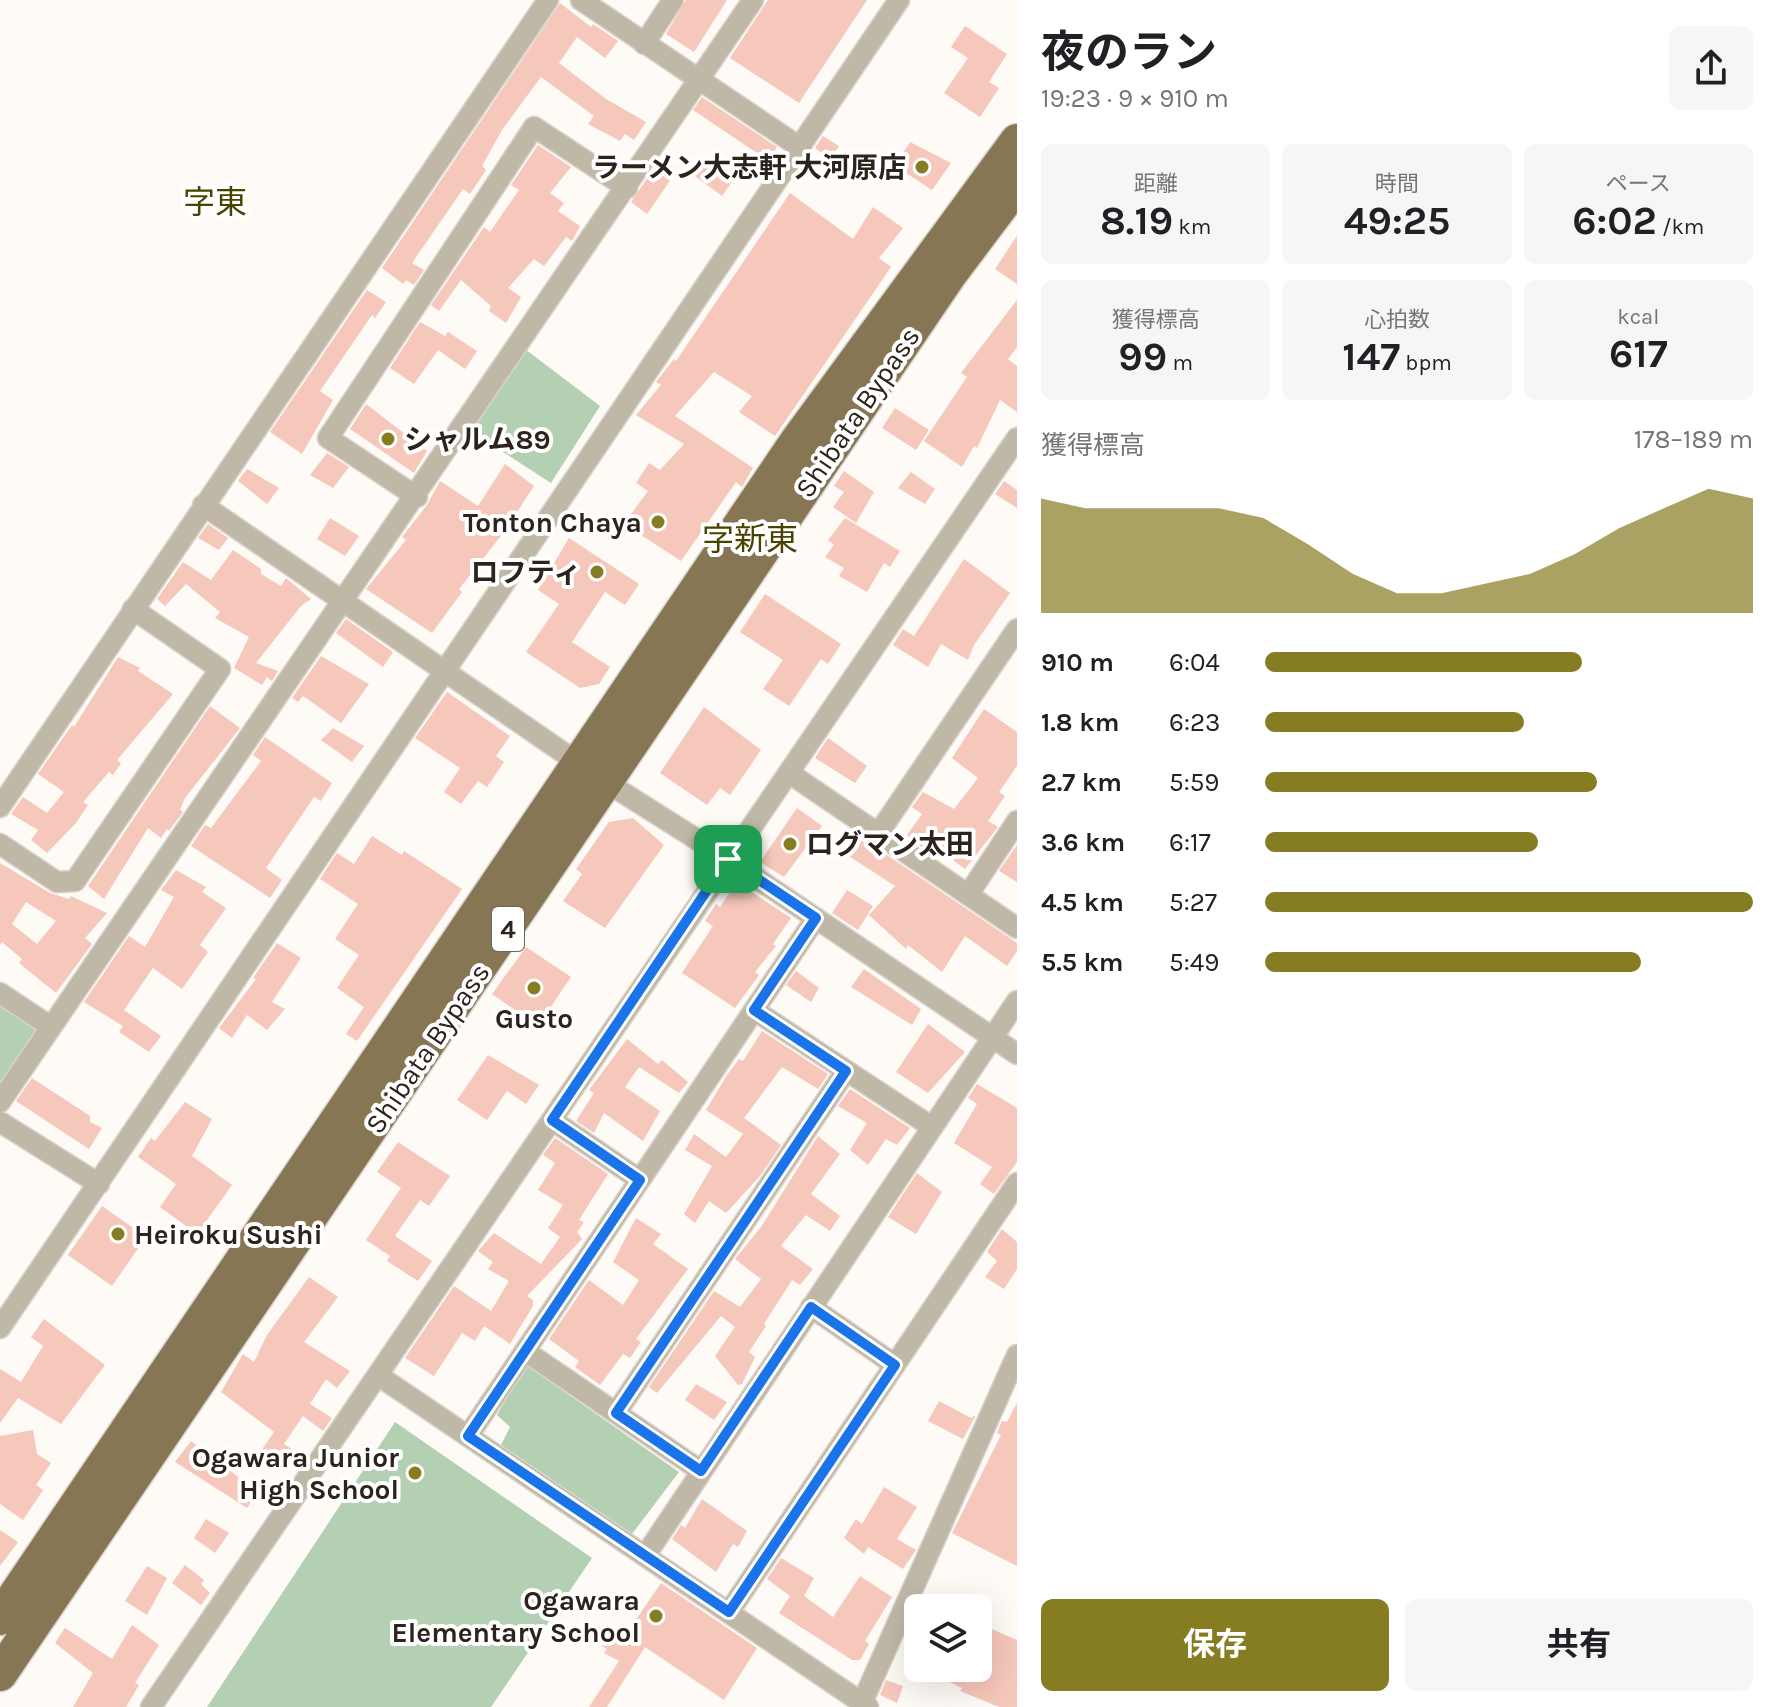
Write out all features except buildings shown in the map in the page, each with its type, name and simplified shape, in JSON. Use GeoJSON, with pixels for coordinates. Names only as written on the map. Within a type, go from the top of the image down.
{"type":"FeatureCollection","features":[{"type":"Feature","properties":{"kind":"highway","name":"Shibata Bypass"},"geometry":{"type":"LineString","coordinates":[[0,1674],[593,774],[797,441],[933,251],[1017,141]]}},
{"type":"Feature","properties":{"kind":"highway","name":"Shibata Bypass"},"geometry":{"type":"LineString","coordinates":[[0,1618],[593,774],[638,731],[950,274],[1017,185]]}},
{"type":"Feature","properties":{"kind":"street"},"geometry":{"type":"LineString","coordinates":[[0,807],[548,0]]}},
{"type":"Feature","properties":{"kind":"street"},"geometry":{"type":"LineString","coordinates":[[581,0],[801,148]]}},
{"type":"Feature","properties":{"kind":"street"},"geometry":{"type":"LineString","coordinates":[[644,44],[673,0]]}},
{"type":"Feature","properties":{"kind":"street"},"geometry":{"type":"LineString","coordinates":[[0,1102],[341,601],[417,497],[753,0]]}},
{"type":"Feature","properties":{"kind":"street"},"geometry":{"type":"LineString","coordinates":[[0,1328],[899,0]]}},
{"type":"Feature","properties":{"kind":"street"},"geometry":{"type":"LineString","coordinates":[[417,497],[328,438],[534,127],[627,188]]}},
{"type":"Feature","properties":{"kind":"street"},"geometry":{"type":"LineString","coordinates":[[151,1707],[1017,438]]}},
{"type":"Feature","properties":{"kind":"street"},"geometry":{"type":"LineString","coordinates":[[203,505],[593,774],[728,859],[1017,1054]]}},
{"type":"Feature","properties":{"kind":"street"},"geometry":{"type":"LineString","coordinates":[[0,844],[57,882],[75,881],[220,669],[133,609]]}},
{"type":"Feature","properties":{"kind":"street"},"geometry":{"type":"LineString","coordinates":[[878,834],[1017,629]]}},
{"type":"Feature","properties":{"kind":"street"},"geometry":{"type":"LineString","coordinates":[[789,773],[1017,928]]}},
{"type":"Feature","properties":{"kind":"street"},"geometry":{"type":"LineString","coordinates":[[968,895],[1017,821]]}},
{"type":"Feature","properties":{"kind":"street"},"geometry":{"type":"LineString","coordinates":[[468,1436],[816,918]]}},
{"type":"Feature","properties":{"kind":"street"},"geometry":{"type":"LineString","coordinates":[[0,993],[51,1027]]}},
{"type":"Feature","properties":{"kind":"street"},"geometry":{"type":"LineString","coordinates":[[645,1556],[1017,1001]]}},
{"type":"Feature","properties":{"kind":"street"},"geometry":{"type":"LineString","coordinates":[[754,1010],[932,1127]]}},
{"type":"Feature","properties":{"kind":"street"},"geometry":{"type":"LineString","coordinates":[[616,1413],[846,1071]]}},
{"type":"Feature","properties":{"kind":"street"},"geometry":{"type":"LineString","coordinates":[[552,1120],[640,1180]]}},
{"type":"Feature","properties":{"kind":"street"},"geometry":{"type":"LineString","coordinates":[[0,1122],[99,1184]]}},
{"type":"Feature","properties":{"kind":"street"},"geometry":{"type":"LineString","coordinates":[[729,1612],[1017,1183]]}},
{"type":"Feature","properties":{"kind":"street"},"geometry":{"type":"LineString","coordinates":[[811,1307],[895,1365]]}},
{"type":"Feature","properties":{"kind":"street"},"geometry":{"type":"LineString","coordinates":[[525,1351],[701,1471]]}},
{"type":"Feature","properties":{"kind":"street"},"geometry":{"type":"LineString","coordinates":[[379,1376],[865,1705],[1017,1355]]}},
{"type":"Feature","properties":{"kind":"green space"},"geometry":{"type":"Polygon","coordinates":[[[525,349],[600,406],[551,483],[472,432],[525,349]]]}},
{"type":"Feature","properties":{"kind":"green space"},"geometry":{"type":"Polygon","coordinates":[[[0,1002],[35,1026],[36,1033],[0,1086],[0,1002]]]}},
{"type":"Feature","properties":{"kind":"green space"},"geometry":{"type":"Polygon","coordinates":[[[525,1364],[679,1472],[632,1534],[501,1445],[510,1427],[497,1415],[525,1364]]]}},
{"type":"Feature","properties":{"kind":"green space","name":"Ogawara Junior High School"},"geometry":{"type":"Polygon","coordinates":[[[395,1422],[592,1558],[491,1707],[207,1707],[395,1422]]]}},
{"type":"Feature","properties":{"kind":"place","name":"ラーメン大志軒 大河原店"},"geometry":{"type":"Point","coordinates":[922,167]}},
{"type":"Feature","properties":{"kind":"place","name":"シャルム89"},"geometry":{"type":"Point","coordinates":[388,439]}},
{"type":"Feature","properties":{"kind":"place","name":"Tonton Chaya"},"geometry":{"type":"Point","coordinates":[658,522]}},
{"type":"Feature","properties":{"kind":"place","name":"ロフティ"},"geometry":{"type":"Point","coordinates":[597,572]}},
{"type":"Feature","properties":{"kind":"place","name":"ログマン太田"},"geometry":{"type":"Point","coordinates":[790,844]}},
{"type":"Feature","properties":{"kind":"place","name":"Gusto"},"geometry":{"type":"Point","coordinates":[534,988]}},
{"type":"Feature","properties":{"kind":"place","name":"Heiroku Sushi"},"geometry":{"type":"Point","coordinates":[118,1234]}},
{"type":"Feature","properties":{"kind":"place","name":"Ogawara Junior High School"},"geometry":{"type":"Point","coordinates":[415,1473]}},
{"type":"Feature","properties":{"kind":"place","name":"Ogawara Elementary School"},"geometry":{"type":"Point","coordinates":[656,1616]}},
{"type":"Feature","properties":{"kind":"district","name":"字東"},"geometry":{"type":"Point","coordinates":[215,202]}},
{"type":"Feature","properties":{"kind":"district","name":"字新東"},"geometry":{"type":"Point","coordinates":[750,539]}},
{"type":"Feature","properties":{"kind":"route"},"geometry":{"type":"LineString","coordinates":[[728,859],[816,918],[754,1010],[846,1071],[616,1413],[701,1471],[811,1307],[895,1365],[729,1612],[468,1436],[640,1180],[552,1120],[728,859]]}}]}
